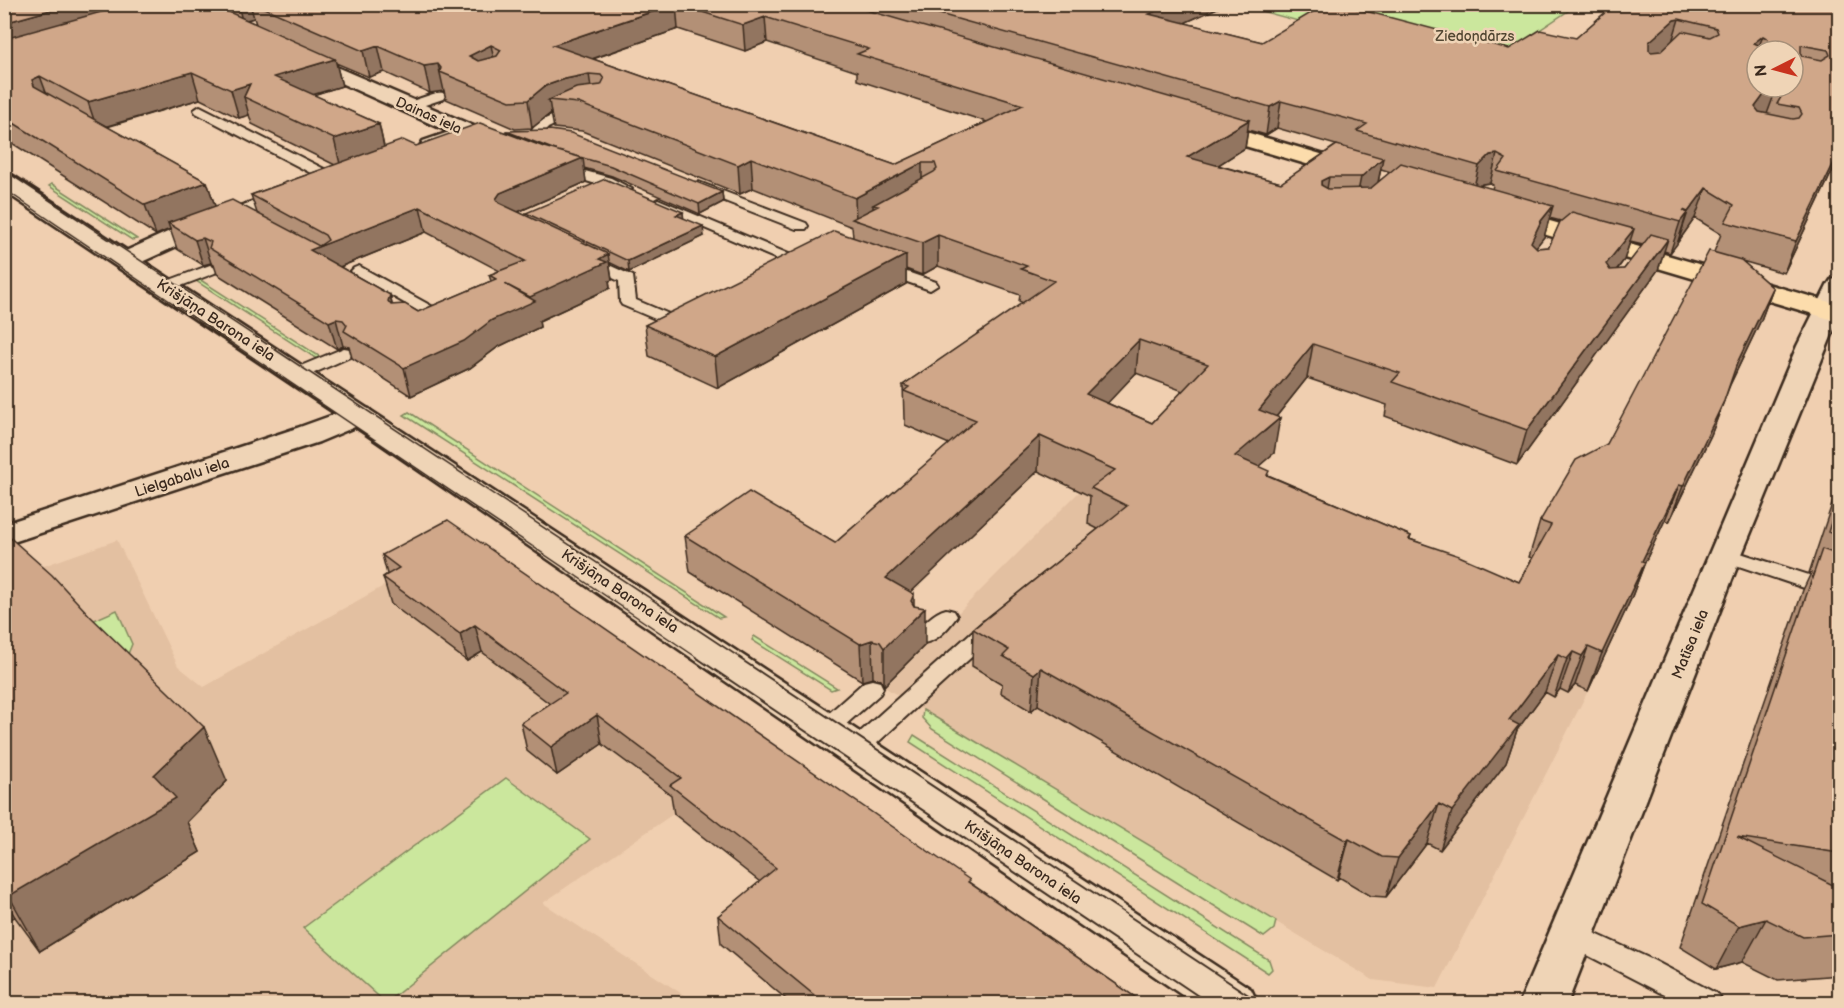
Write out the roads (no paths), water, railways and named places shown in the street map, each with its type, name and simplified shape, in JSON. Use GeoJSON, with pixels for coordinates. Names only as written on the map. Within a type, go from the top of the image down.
{"type":"FeatureCollection","features":[{"type":"Feature","properties":{"kind":"main road"},"geometry":{"type":"LineString","coordinates":[[1187,122],[1378,178]]}},
{"type":"Feature","properties":{"kind":"main road"},"geometry":{"type":"LineString","coordinates":[[1484,209],[1556,239],[1634,261],[1836,304]]}},
{"type":"Feature","properties":{"kind":"street","name":"Dainas iela"},"geometry":{"type":"LineString","coordinates":[[275,46],[475,134],[413,152]]}},
{"type":"Feature","properties":{"kind":"street"},"geometry":{"type":"LineString","coordinates":[[126,260],[181,235],[357,172]]}},
{"type":"Feature","properties":{"kind":"street","name":"Krišjāņa Barona iela"},"geometry":{"type":"LineString","coordinates":[[4,180],[297,374],[1234,1004]]}},
{"type":"Feature","properties":{"kind":"street","name":"Matīsa iela"},"geometry":{"type":"LineString","coordinates":[[1543,1004],[1811,346],[1836,304]]}},
{"type":"Feature","properties":{"kind":"street","name":"Lielgabalu iela"},"geometry":{"type":"LineString","coordinates":[[4,536],[319,432],[358,415]]}},
{"type":"Feature","properties":{"kind":"lane"},"geometry":{"type":"LineString","coordinates":[[410,106],[439,96]]}},
{"type":"Feature","properties":{"kind":"lane"},"geometry":{"type":"LineString","coordinates":[[537,133],[543,125],[577,109],[591,106]]}},
{"type":"Feature","properties":{"kind":"lane"},"geometry":{"type":"LineString","coordinates":[[200,110],[335,180]]}},
{"type":"Feature","properties":{"kind":"lane"},"geometry":{"type":"LineString","coordinates":[[521,134],[560,133]]}},
{"type":"Feature","properties":{"kind":"lane"},"geometry":{"type":"LineString","coordinates":[[543,162],[606,181],[796,259],[772,270]]}},
{"type":"Feature","properties":{"kind":"lane"},"geometry":{"type":"LineString","coordinates":[[681,179],[801,226]]}},
{"type":"Feature","properties":{"kind":"lane"},"geometry":{"type":"LineString","coordinates":[[585,190],[606,181]]}},
{"type":"Feature","properties":{"kind":"lane"},"geometry":{"type":"LineString","coordinates":[[574,254],[627,279],[628,302],[666,319],[683,316],[705,305]]}},
{"type":"Feature","properties":{"kind":"lane"},"geometry":{"type":"LineString","coordinates":[[864,262],[930,285]]}},
{"type":"Feature","properties":{"kind":"lane"},"geometry":{"type":"LineString","coordinates":[[165,287],[210,270]]}},
{"type":"Feature","properties":{"kind":"lane"},"geometry":{"type":"LineString","coordinates":[[359,272],[429,311],[425,317],[404,327]]}},
{"type":"Feature","properties":{"kind":"lane"},"geometry":{"type":"LineString","coordinates":[[297,374],[344,353]]}},
{"type":"Feature","properties":{"kind":"lane"},"geometry":{"type":"LineString","coordinates":[[1725,554],[1839,593]]}},
{"type":"Feature","properties":{"kind":"lane"},"geometry":{"type":"LineString","coordinates":[[856,750],[1007,611]]}},
{"type":"Feature","properties":{"kind":"lane"},"geometry":{"type":"LineString","coordinates":[[924,637],[946,616]]}},
{"type":"Feature","properties":{"kind":"lane"},"geometry":{"type":"LineString","coordinates":[[826,729],[872,688]]}},
{"type":"Feature","properties":{"kind":"lane"},"geometry":{"type":"LineString","coordinates":[[1572,934],[1643,968],[1709,1004]]}},
{"type":"Feature","properties":{"kind":"tram line"},"geometry":{"type":"LineString","coordinates":[[4,170],[742,659]]}},
{"type":"Feature","properties":{"kind":"tram line"},"geometry":{"type":"LineString","coordinates":[[4,189],[699,659]]}},
{"type":"Feature","properties":{"kind":"tram line"},"geometry":{"type":"LineString","coordinates":[[697,658],[1210,1004]]}},
{"type":"Feature","properties":{"kind":"tram line"},"geometry":{"type":"LineString","coordinates":[[739,658],[1262,1004]]}},
{"type":"Feature","properties":{"kind":"park label","name":"Ziedoņdārzs"},"geometry":{"type":"Point","coordinates":[1475,36]}}]}
